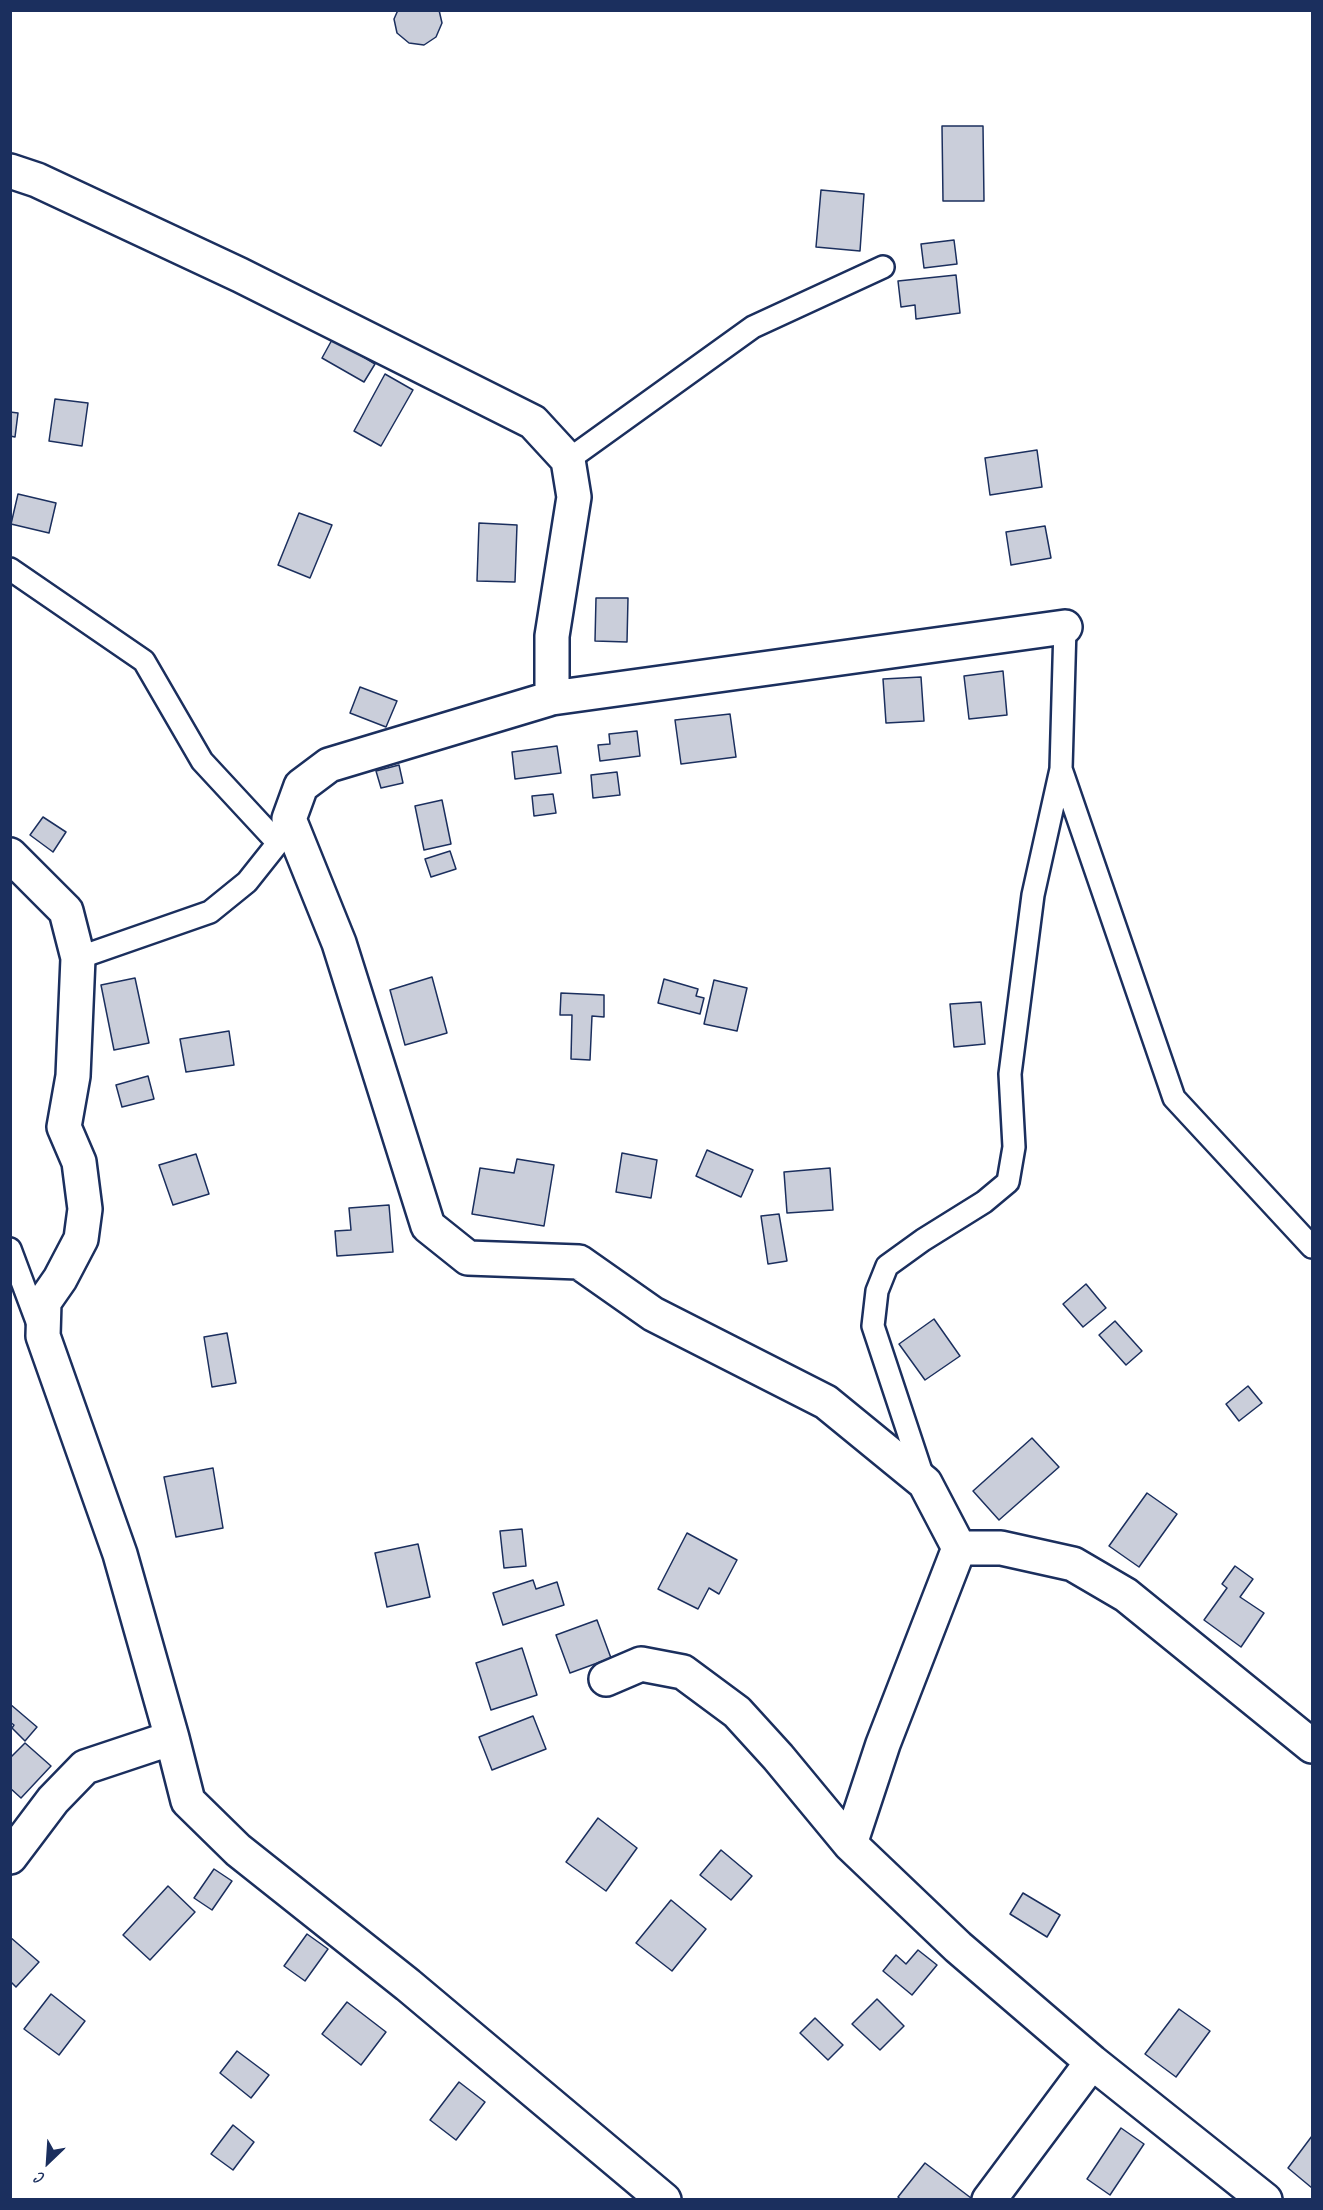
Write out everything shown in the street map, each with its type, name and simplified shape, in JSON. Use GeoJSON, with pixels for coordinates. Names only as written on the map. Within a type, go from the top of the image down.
{"type":"FeatureCollection","features":[{"type":"Feature","properties":{"kind":"street"},"geometry":{"type":"LineString","coordinates":[[10,171],[37,180],[240,275],[533,422],[568,460],[574,497],[552,636],[552,698]]}},
{"type":"Feature","properties":{"kind":"street"},"geometry":{"type":"LineString","coordinates":[[850,1844],[883,1744],[959,1548],[925,1483],[826,1402],[653,1314],[579,1262],[468,1258],[428,1226],[339,943],[283,831],[301,786],[329,765],[552,698],[1065,627]]}},
{"type":"Feature","properties":{"kind":"street"},"geometry":{"type":"LineString","coordinates":[[10,855],[66,911],[78,958],[73,1076],[64,1127],[79,1162],[84,1219],[81,1239],[60,1279],[44,1302],[43,1336],[120,1554],[188,1801],[238,1850],[408,1985],[664,2199]]}},
{"type":"Feature","properties":{"kind":"street"},"geometry":{"type":"LineString","coordinates":[[959,1548],[1001,1548],[1073,1564],[1126,1595],[1312,1746]]}},
{"type":"Feature","properties":{"kind":"street"},"geometry":{"type":"LineString","coordinates":[[606,1679],[641,1664],[683,1672],[737,1712],[778,1757],[850,1844],[958,1947],[1092,2062],[1265,2199]]}},
{"type":"Feature","properties":{"kind":"street"},"geometry":{"type":"LineString","coordinates":[[10,1857],[53,1800],[85,1767],[172,1738]]}},
{"type":"Feature","properties":{"kind":"street"},"geometry":{"type":"LineString","coordinates":[[989,2199],[1092,2062]]}},
{"type":"Feature","properties":{"kind":"lane"},"geometry":{"type":"LineString","coordinates":[[568,460],[753,327],[883,267]]}},
{"type":"Feature","properties":{"kind":"lane"},"geometry":{"type":"LineString","coordinates":[[10,569],[144,661],[202,761],[283,831],[247,882],[210,912],[78,958]]}},
{"type":"Feature","properties":{"kind":"lane"},"geometry":{"type":"LineString","coordinates":[[925,1483],[873,1326],[877,1291],[887,1266],[923,1240],[984,1202],[1008,1182],[1014,1147],[1010,1074],[1032,906],[1061,769],[1065,627]]}},
{"type":"Feature","properties":{"kind":"lane"},"geometry":{"type":"LineString","coordinates":[[1061,769],[1174,1098],[1312,1247]]}},
{"type":"Feature","properties":{"kind":"lane"},"geometry":{"type":"LineString","coordinates":[[10,1249],[43,1336]]}},
{"type":"Feature","properties":{"kind":"building"},"geometry":{"type":"Polygon","coordinates":[[[398,10],[439,10],[442,23],[436,37],[424,45],[409,43],[397,33],[394,19],[398,10]]]}},
{"type":"Feature","properties":{"kind":"building"},"geometry":{"type":"Polygon","coordinates":[[[942,126],[983,126],[984,201],[943,201],[942,126]]]}},
{"type":"Feature","properties":{"kind":"building"},"geometry":{"type":"Polygon","coordinates":[[[821,190],[864,194],[860,251],[816,247],[821,190]]]}},
{"type":"Feature","properties":{"kind":"building"},"geometry":{"type":"Polygon","coordinates":[[[954,240],[957,264],[924,268],[921,244],[954,240]]]}},
{"type":"Feature","properties":{"kind":"building"},"geometry":{"type":"Polygon","coordinates":[[[956,275],[960,313],[916,319],[915,305],[901,307],[898,281],[956,275]]]}},
{"type":"Feature","properties":{"kind":"building"},"geometry":{"type":"Polygon","coordinates":[[[333,338],[375,364],[364,382],[322,358],[333,338]]]}},
{"type":"Feature","properties":{"kind":"building"},"geometry":{"type":"Polygon","coordinates":[[[385,374],[413,390],[381,446],[354,431],[385,374]]]}},
{"type":"Feature","properties":{"kind":"building"},"geometry":{"type":"Polygon","coordinates":[[[55,399],[88,403],[82,446],[49,441],[55,399]]]}},
{"type":"Feature","properties":{"kind":"building"},"geometry":{"type":"Polygon","coordinates":[[[10,412],[18,413],[15,437],[10,436],[10,412]]]}},
{"type":"Feature","properties":{"kind":"building"},"geometry":{"type":"Polygon","coordinates":[[[1037,450],[1042,487],[990,495],[985,458],[1037,450]]]}},
{"type":"Feature","properties":{"kind":"building"},"geometry":{"type":"Polygon","coordinates":[[[18,494],[56,503],[49,533],[11,524],[18,494]]]}},
{"type":"Feature","properties":{"kind":"building"},"geometry":{"type":"Polygon","coordinates":[[[299,513],[332,525],[310,578],[278,565],[299,513]]]}},
{"type":"Feature","properties":{"kind":"building"},"geometry":{"type":"Polygon","coordinates":[[[479,523],[517,525],[515,582],[477,581],[479,523]]]}},
{"type":"Feature","properties":{"kind":"building"},"geometry":{"type":"Polygon","coordinates":[[[1045,526],[1051,558],[1011,565],[1006,532],[1045,526]]]}},
{"type":"Feature","properties":{"kind":"building"},"geometry":{"type":"Polygon","coordinates":[[[596,598],[628,598],[627,642],[595,641],[596,598]]]}},
{"type":"Feature","properties":{"kind":"building"},"geometry":{"type":"Polygon","coordinates":[[[1003,671],[1007,715],[969,719],[964,676],[1003,671]]]}},
{"type":"Feature","properties":{"kind":"building"},"geometry":{"type":"Polygon","coordinates":[[[921,677],[924,721],[886,723],[883,679],[921,677]]]}},
{"type":"Feature","properties":{"kind":"building"},"geometry":{"type":"Polygon","coordinates":[[[360,687],[397,701],[386,727],[350,713],[360,687]]]}},
{"type":"Feature","properties":{"kind":"building"},"geometry":{"type":"Polygon","coordinates":[[[730,714],[736,757],[681,764],[675,720],[730,714]]]}},
{"type":"Feature","properties":{"kind":"building"},"geometry":{"type":"Polygon","coordinates":[[[637,731],[640,756],[600,761],[598,745],[610,744],[609,734],[637,731]]]}},
{"type":"Feature","properties":{"kind":"building"},"geometry":{"type":"Polygon","coordinates":[[[557,746],[561,773],[515,779],[512,752],[557,746]]]}},
{"type":"Feature","properties":{"kind":"building"},"geometry":{"type":"Polygon","coordinates":[[[399,765],[403,783],[381,788],[376,771],[399,765]]]}},
{"type":"Feature","properties":{"kind":"building"},"geometry":{"type":"Polygon","coordinates":[[[617,772],[620,795],[593,798],[591,775],[617,772]]]}},
{"type":"Feature","properties":{"kind":"building"},"geometry":{"type":"Polygon","coordinates":[[[553,794],[556,813],[534,816],[532,796],[553,794]]]}},
{"type":"Feature","properties":{"kind":"building"},"geometry":{"type":"Polygon","coordinates":[[[442,800],[451,844],[424,850],[415,806],[442,800]]]}},
{"type":"Feature","properties":{"kind":"building"},"geometry":{"type":"Polygon","coordinates":[[[43,817],[66,832],[53,852],[30,835],[43,817]]]}},
{"type":"Feature","properties":{"kind":"building"},"geometry":{"type":"Polygon","coordinates":[[[450,851],[456,869],[431,877],[425,859],[450,851]]]}},
{"type":"Feature","properties":{"kind":"building"},"geometry":{"type":"Polygon","coordinates":[[[432,977],[447,1033],[405,1045],[390,990],[432,977]]]}},
{"type":"Feature","properties":{"kind":"building"},"geometry":{"type":"Polygon","coordinates":[[[135,978],[149,1043],[114,1050],[101,985],[135,978]]]}},
{"type":"Feature","properties":{"kind":"building"},"geometry":{"type":"Polygon","coordinates":[[[664,979],[698,989],[696,996],[704,998],[700,1014],[658,1003],[664,979]]]}},
{"type":"Feature","properties":{"kind":"building"},"geometry":{"type":"Polygon","coordinates":[[[714,980],[747,988],[737,1031],[704,1024],[714,980]]]}},
{"type":"Feature","properties":{"kind":"building"},"geometry":{"type":"Polygon","coordinates":[[[561,993],[604,995],[604,1017],[592,1016],[590,1060],[571,1059],[572,1015],[560,1015],[561,993]]]}},
{"type":"Feature","properties":{"kind":"building"},"geometry":{"type":"Polygon","coordinates":[[[981,1002],[985,1044],[954,1047],[950,1004],[981,1002]]]}},
{"type":"Feature","properties":{"kind":"building"},"geometry":{"type":"Polygon","coordinates":[[[229,1031],[234,1065],[186,1072],[180,1039],[229,1031]]]}},
{"type":"Feature","properties":{"kind":"building"},"geometry":{"type":"Polygon","coordinates":[[[148,1076],[154,1099],[122,1107],[116,1085],[148,1076]]]}},
{"type":"Feature","properties":{"kind":"building"},"geometry":{"type":"Polygon","coordinates":[[[707,1150],[753,1170],[741,1197],[696,1176],[707,1150]]]}},
{"type":"Feature","properties":{"kind":"building"},"geometry":{"type":"Polygon","coordinates":[[[622,1153],[657,1160],[651,1198],[616,1192],[622,1153]]]}},
{"type":"Feature","properties":{"kind":"building"},"geometry":{"type":"Polygon","coordinates":[[[196,1154],[209,1194],[173,1205],[159,1165],[196,1154]]]}},
{"type":"Feature","properties":{"kind":"building"},"geometry":{"type":"Polygon","coordinates":[[[517,1159],[554,1165],[544,1226],[472,1214],[480,1168],[514,1173],[517,1159]]]}},
{"type":"Feature","properties":{"kind":"building"},"geometry":{"type":"Polygon","coordinates":[[[830,1168],[833,1210],[787,1213],[784,1172],[830,1168]]]}},
{"type":"Feature","properties":{"kind":"building"},"geometry":{"type":"Polygon","coordinates":[[[389,1205],[393,1252],[337,1256],[335,1231],[351,1230],[349,1208],[389,1205]]]}},
{"type":"Feature","properties":{"kind":"building"},"geometry":{"type":"Polygon","coordinates":[[[779,1214],[787,1261],[768,1264],[761,1216],[779,1214]]]}},
{"type":"Feature","properties":{"kind":"building"},"geometry":{"type":"Polygon","coordinates":[[[1086,1284],[1106,1308],[1083,1327],[1063,1304],[1086,1284]]]}},
{"type":"Feature","properties":{"kind":"building"},"geometry":{"type":"Polygon","coordinates":[[[934,1319],[960,1356],[925,1380],[899,1344],[934,1319]]]}},
{"type":"Feature","properties":{"kind":"building"},"geometry":{"type":"Polygon","coordinates":[[[1115,1321],[1142,1351],[1126,1365],[1099,1335],[1115,1321]]]}},
{"type":"Feature","properties":{"kind":"building"},"geometry":{"type":"Polygon","coordinates":[[[227,1333],[236,1383],[212,1387],[204,1337],[227,1333]]]}},
{"type":"Feature","properties":{"kind":"building"},"geometry":{"type":"Polygon","coordinates":[[[1248,1386],[1262,1403],[1239,1421],[1226,1404],[1248,1386]]]}},
{"type":"Feature","properties":{"kind":"building"},"geometry":{"type":"Polygon","coordinates":[[[1032,1438],[1059,1467],[999,1520],[973,1491],[1032,1438]]]}},
{"type":"Feature","properties":{"kind":"building"},"geometry":{"type":"Polygon","coordinates":[[[213,1468],[223,1528],[176,1537],[164,1477],[213,1468]]]}},
{"type":"Feature","properties":{"kind":"building"},"geometry":{"type":"Polygon","coordinates":[[[1147,1493],[1177,1514],[1139,1567],[1109,1546],[1147,1493]]]}},
{"type":"Feature","properties":{"kind":"building"},"geometry":{"type":"Polygon","coordinates":[[[522,1529],[526,1566],[504,1568],[500,1531],[522,1529]]]}},
{"type":"Feature","properties":{"kind":"building"},"geometry":{"type":"Polygon","coordinates":[[[687,1533],[737,1560],[719,1594],[709,1588],[698,1609],[658,1589],[687,1533]]]}},
{"type":"Feature","properties":{"kind":"building"},"geometry":{"type":"Polygon","coordinates":[[[418,1544],[430,1597],[387,1607],[375,1553],[418,1544]]]}},
{"type":"Feature","properties":{"kind":"building"},"geometry":{"type":"Polygon","coordinates":[[[1235,1566],[1253,1579],[1240,1597],[1264,1613],[1241,1647],[1204,1620],[1227,1588],[1222,1584],[1235,1566]]]}},
{"type":"Feature","properties":{"kind":"building"},"geometry":{"type":"Polygon","coordinates":[[[533,1580],[536,1589],[557,1582],[564,1605],[503,1625],[493,1593],[533,1580]]]}},
{"type":"Feature","properties":{"kind":"building"},"geometry":{"type":"Polygon","coordinates":[[[597,1620],[611,1658],[570,1673],[556,1635],[597,1620]]]}},
{"type":"Feature","properties":{"kind":"building"},"geometry":{"type":"Polygon","coordinates":[[[522,1648],[537,1695],[491,1710],[476,1663],[522,1648]]]}},
{"type":"Feature","properties":{"kind":"building"},"geometry":{"type":"Polygon","coordinates":[[[10,1704],[37,1727],[25,1741],[12,1728],[14,1725],[10,1722],[10,1704]]]}},
{"type":"Feature","properties":{"kind":"building"},"geometry":{"type":"Polygon","coordinates":[[[533,1716],[546,1749],[492,1770],[479,1737],[533,1716]]]}},
{"type":"Feature","properties":{"kind":"building"},"geometry":{"type":"Polygon","coordinates":[[[25,1743],[51,1766],[21,1798],[10,1788],[10,1758],[25,1743]]]}},
{"type":"Feature","properties":{"kind":"building"},"geometry":{"type":"Polygon","coordinates":[[[598,1818],[637,1848],[606,1891],[566,1862],[598,1818]]]}},
{"type":"Feature","properties":{"kind":"building"},"geometry":{"type":"Polygon","coordinates":[[[721,1850],[752,1876],[731,1900],[700,1875],[721,1850]]]}},
{"type":"Feature","properties":{"kind":"building"},"geometry":{"type":"Polygon","coordinates":[[[214,1869],[232,1881],[212,1910],[194,1898],[214,1869]]]}},
{"type":"Feature","properties":{"kind":"building"},"geometry":{"type":"Polygon","coordinates":[[[168,1886],[195,1912],[150,1960],[123,1935],[168,1886]]]}},
{"type":"Feature","properties":{"kind":"building"},"geometry":{"type":"Polygon","coordinates":[[[1023,1893],[1060,1915],[1047,1937],[1010,1914],[1023,1893]]]}},
{"type":"Feature","properties":{"kind":"building"},"geometry":{"type":"Polygon","coordinates":[[[671,1900],[706,1929],[672,1971],[636,1943],[671,1900]]]}},
{"type":"Feature","properties":{"kind":"building"},"geometry":{"type":"Polygon","coordinates":[[[307,1934],[328,1949],[305,1981],[284,1966],[307,1934]]]}},
{"type":"Feature","properties":{"kind":"building"},"geometry":{"type":"Polygon","coordinates":[[[10,1937],[39,1962],[16,1987],[10,1981],[10,1937]]]}},
{"type":"Feature","properties":{"kind":"building"},"geometry":{"type":"Polygon","coordinates":[[[918,1950],[937,1965],[912,1995],[883,1971],[896,1955],[906,1964],[918,1950]]]}},
{"type":"Feature","properties":{"kind":"building"},"geometry":{"type":"Polygon","coordinates":[[[51,1994],[85,2021],[59,2055],[24,2029],[51,1994]]]}},
{"type":"Feature","properties":{"kind":"building"},"geometry":{"type":"Polygon","coordinates":[[[877,1999],[904,2026],[880,2050],[852,2024],[877,1999]]]}},
{"type":"Feature","properties":{"kind":"building"},"geometry":{"type":"Polygon","coordinates":[[[347,2002],[386,2032],[361,2065],[322,2034],[347,2002]]]}},
{"type":"Feature","properties":{"kind":"building"},"geometry":{"type":"Polygon","coordinates":[[[1179,2009],[1210,2031],[1176,2077],[1145,2054],[1179,2009]]]}},
{"type":"Feature","properties":{"kind":"building"},"geometry":{"type":"Polygon","coordinates":[[[815,2018],[843,2045],[828,2060],[800,2033],[815,2018]]]}},
{"type":"Feature","properties":{"kind":"building"},"geometry":{"type":"Polygon","coordinates":[[[237,2051],[269,2075],[251,2098],[220,2073],[237,2051]]]}},
{"type":"Feature","properties":{"kind":"building"},"geometry":{"type":"Polygon","coordinates":[[[459,2082],[485,2102],[456,2140],[430,2120],[459,2082]]]}},
{"type":"Feature","properties":{"kind":"building"},"geometry":{"type":"Polygon","coordinates":[[[233,2125],[254,2142],[233,2170],[211,2154],[233,2125]]]}},
{"type":"Feature","properties":{"kind":"building"},"geometry":{"type":"Polygon","coordinates":[[[1121,2128],[1144,2144],[1110,2195],[1087,2179],[1121,2128]]]}},
{"type":"Feature","properties":{"kind":"building"},"geometry":{"type":"Polygon","coordinates":[[[1312,2136],[1312,2188],[1288,2168],[1312,2136]]]}},
{"type":"Feature","properties":{"kind":"building"},"geometry":{"type":"Polygon","coordinates":[[[925,2163],[971,2198],[970,2200],[901,2200],[898,2197],[925,2163]]]}}]}
